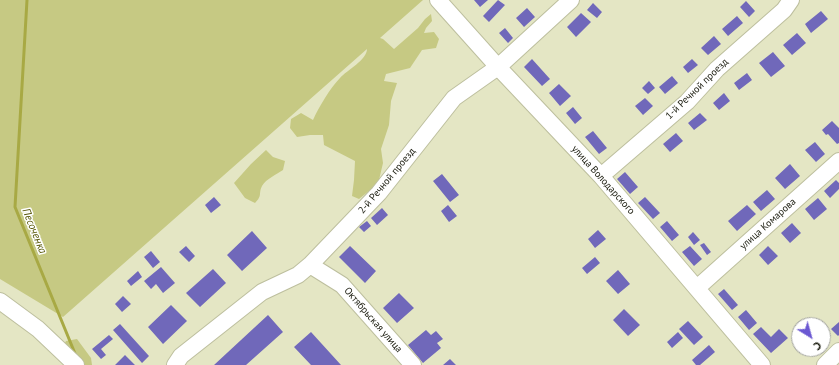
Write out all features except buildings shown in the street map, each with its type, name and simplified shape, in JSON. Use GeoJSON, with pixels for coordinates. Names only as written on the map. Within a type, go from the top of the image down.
{"type":"FeatureCollection","features":[{"type":"Feature","properties":{"kind":"street","name":"улица Володарского"},"geometry":{"type":"LineString","coordinates":[[438,0],[498,67],[601,176],[762,365]]}},
{"type":"Feature","properties":{"kind":"street","name":"2-й Речной проезд"},"geometry":{"type":"LineString","coordinates":[[175,365],[181,356],[262,292],[298,275],[310,265],[379,193],[454,98],[498,67],[571,0]]}},
{"type":"Feature","properties":{"kind":"street","name":"1-й Речной проезд"},"geometry":{"type":"LineString","coordinates":[[601,176],[687,102],[717,69],[784,10],[791,0]]}},
{"type":"Feature","properties":{"kind":"street","name":"улица Комарова"},"geometry":{"type":"LineString","coordinates":[[697,288],[839,161]]}},
{"type":"Feature","properties":{"kind":"street","name":"Октябрьская улица"},"geometry":{"type":"LineString","coordinates":[[310,265],[342,285],[413,365]]}},
{"type":"Feature","properties":{"kind":"street"},"geometry":{"type":"LineString","coordinates":[[0,301],[38,329],[76,365]]}},
{"type":"Feature","properties":{"kind":"street"},"geometry":{"type":"LineString","coordinates":[[825,365],[839,352]]}},
{"type":"Feature","properties":{"kind":"green space"},"geometry":{"type":"Polygon","coordinates":[[[0,0],[423,0],[380,38],[394,49],[418,28],[431,14],[432,21],[424,33],[434,32],[439,39],[436,48],[422,50],[410,68],[386,74],[384,81],[397,83],[391,101],[389,125],[381,149],[383,163],[379,180],[359,199],[352,196],[355,161],[324,145],[323,135],[297,137],[290,128],[291,119],[301,113],[313,120],[332,87],[343,75],[364,57],[367,49],[63,317],[0,279],[0,0]]]}},
{"type":"Feature","properties":{"kind":"green space"},"geometry":{"type":"Polygon","coordinates":[[[266,150],[273,157],[285,161],[283,170],[264,183],[260,196],[255,203],[245,198],[234,183],[266,150]]]}},
{"type":"Feature","properties":{"kind":"green space"},"geometry":{"type":"Polygon","coordinates":[[[77,339],[91,358],[92,365],[64,365],[59,354],[66,341],[77,339]]]}},
{"type":"Feature","properties":{"kind":"waterway","name":"Песоченка"},"geometry":{"type":"LineString","coordinates":[[27,0],[15,207],[76,356]]}}]}
